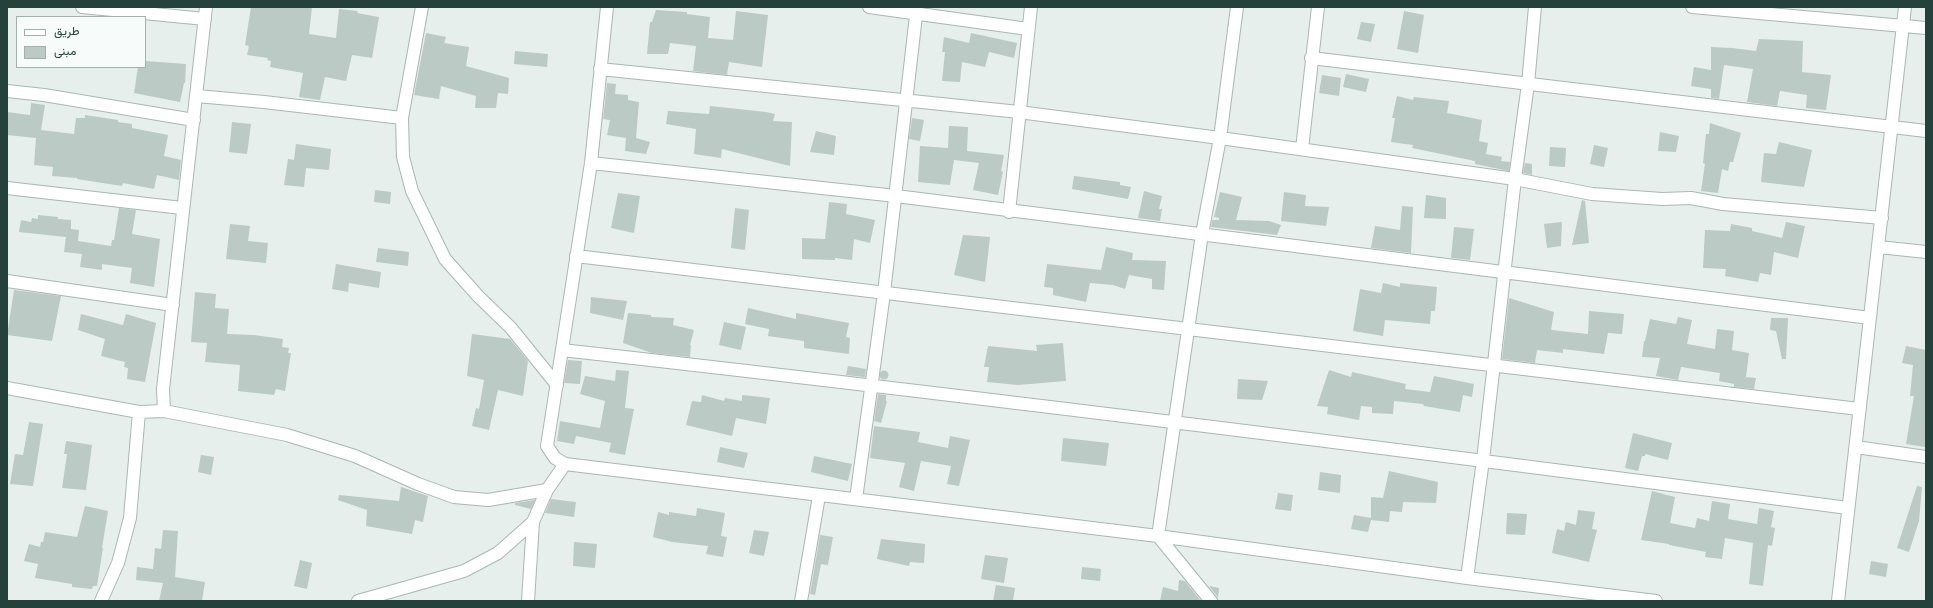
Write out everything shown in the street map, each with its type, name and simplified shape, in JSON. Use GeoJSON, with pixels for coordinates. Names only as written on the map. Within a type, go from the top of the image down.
{"type":"FeatureCollection","features":[{"type":"Feature","properties":{"kind":"street"},"geometry":{"type":"LineString","coordinates":[[82,7],[205,20]]}},
{"type":"Feature","properties":{"kind":"street"},"geometry":{"type":"LineString","coordinates":[[164,411],[163,389],[182,208],[194,120],[206,7]]}},
{"type":"Feature","properties":{"kind":"street"},"geometry":{"type":"LineString","coordinates":[[422,7],[402,118],[403,157],[412,191],[445,258],[478,296],[511,328],[557,385]]}},
{"type":"Feature","properties":{"kind":"street"},"geometry":{"type":"LineString","coordinates":[[606,7],[591,163],[547,446],[555,458],[566,464],[819,496],[856,499],[1158,536],[1466,578],[1656,601]]}},
{"type":"Feature","properties":{"kind":"street"},"geometry":{"type":"LineString","coordinates":[[869,7],[917,10],[1028,29]]}},
{"type":"Feature","properties":{"kind":"street"},"geometry":{"type":"LineString","coordinates":[[1009,212],[1031,7]]}},
{"type":"Feature","properties":{"kind":"street"},"geometry":{"type":"LineString","coordinates":[[1211,601],[1158,536],[1187,330],[1202,234],[1220,138],[1237,7]]}},
{"type":"Feature","properties":{"kind":"street"},"geometry":{"type":"LineString","coordinates":[[1302,149],[1311,58],[1318,7]]}},
{"type":"Feature","properties":{"kind":"street"},"geometry":{"type":"LineString","coordinates":[[1466,578],[1483,460],[1515,179],[1528,84],[1535,7]]}},
{"type":"Feature","properties":{"kind":"street"},"geometry":{"type":"LineString","coordinates":[[1692,7],[1926,28]]}},
{"type":"Feature","properties":{"kind":"street"},"geometry":{"type":"LineString","coordinates":[[1838,601],[1905,7]]}},
{"type":"Feature","properties":{"kind":"street"},"geometry":{"type":"LineString","coordinates":[[856,499],[884,293],[917,10]]}},
{"type":"Feature","properties":{"kind":"street"},"geometry":{"type":"LineString","coordinates":[[1311,58],[1926,131]]}},
{"type":"Feature","properties":{"kind":"street"},"geometry":{"type":"LineString","coordinates":[[600,69],[1019,112],[1302,149],[1515,179],[1592,194],[1662,199],[1691,198],[1723,204],[1882,218]]}},
{"type":"Feature","properties":{"kind":"street"},"geometry":{"type":"LineString","coordinates":[[7,92],[44,95],[194,120]]}},
{"type":"Feature","properties":{"kind":"street"},"geometry":{"type":"LineString","coordinates":[[196,96],[264,102],[402,118]]}},
{"type":"Feature","properties":{"kind":"street"},"geometry":{"type":"LineString","coordinates":[[591,163],[896,196],[1009,212],[1202,234],[1870,318]]}},
{"type":"Feature","properties":{"kind":"street"},"geometry":{"type":"LineString","coordinates":[[7,188],[182,208]]}},
{"type":"Feature","properties":{"kind":"street"},"geometry":{"type":"LineString","coordinates":[[1879,247],[1926,252]]}},
{"type":"Feature","properties":{"kind":"street"},"geometry":{"type":"LineString","coordinates":[[576,256],[1859,409]]}},
{"type":"Feature","properties":{"kind":"street"},"geometry":{"type":"LineString","coordinates":[[7,281],[172,305]]}},
{"type":"Feature","properties":{"kind":"street"},"geometry":{"type":"LineString","coordinates":[[562,350],[872,384],[1483,460],[1848,508]]}},
{"type":"Feature","properties":{"kind":"street"},"geometry":{"type":"LineString","coordinates":[[7,388],[139,412],[164,411],[287,435],[355,456],[418,484],[454,497],[488,500],[547,490]]}},
{"type":"Feature","properties":{"kind":"street"},"geometry":{"type":"LineString","coordinates":[[101,601],[118,563],[130,518],[139,412]]}},
{"type":"Feature","properties":{"kind":"street"},"geometry":{"type":"LineString","coordinates":[[1856,447],[1926,457]]}},
{"type":"Feature","properties":{"kind":"street"},"geometry":{"type":"LineString","coordinates":[[528,601],[533,522],[547,490],[566,464]]}},
{"type":"Feature","properties":{"kind":"street"},"geometry":{"type":"LineString","coordinates":[[802,601],[819,496]]}},
{"type":"Feature","properties":{"kind":"street"},"geometry":{"type":"LineString","coordinates":[[358,601],[464,571],[498,553],[533,522]]}},
{"type":"Feature","properties":{"kind":"building"},"geometry":{"type":"Polygon","coordinates":[[[251,7],[312,7],[309,34],[336,38],[339,9],[358,11],[357,13],[379,17],[372,58],[352,55],[346,81],[325,77],[320,100],[299,97],[303,73],[270,67],[271,61],[267,60],[268,58],[247,55],[249,46],[245,45],[251,7]]]}},
{"type":"Feature","properties":{"kind":"building"},"geometry":{"type":"Polygon","coordinates":[[[656,10],[687,12],[687,14],[710,17],[708,38],[733,40],[736,11],[768,15],[762,67],[729,62],[727,75],[693,71],[696,46],[670,43],[668,54],[647,54],[650,22],[652,22],[656,10]]]}},
{"type":"Feature","properties":{"kind":"building"},"geometry":{"type":"Polygon","coordinates":[[[1404,11],[1424,15],[1418,53],[1397,49],[1404,11]]]}},
{"type":"Feature","properties":{"kind":"building"},"geometry":{"type":"Polygon","coordinates":[[[1361,22],[1375,24],[1371,42],[1357,39],[1361,22]]]}},
{"type":"Feature","properties":{"kind":"building"},"geometry":{"type":"Polygon","coordinates":[[[426,33],[446,37],[444,43],[469,47],[466,66],[509,78],[508,94],[498,93],[496,108],[475,108],[476,96],[441,86],[439,99],[414,95],[426,33]]]}},
{"type":"Feature","properties":{"kind":"building"},"geometry":{"type":"Polygon","coordinates":[[[971,33],[1017,43],[1014,58],[989,52],[985,67],[962,62],[960,82],[942,81],[945,52],[942,52],[944,37],[969,43],[971,33]]]}},
{"type":"Feature","properties":{"kind":"building"},"geometry":{"type":"Polygon","coordinates":[[[1759,39],[1803,41],[1802,72],[1831,75],[1826,110],[1806,108],[1807,95],[1780,91],[1777,106],[1747,102],[1753,69],[1724,65],[1719,99],[1711,98],[1711,89],[1691,86],[1694,67],[1711,70],[1711,47],[1756,51],[1759,39]]]}},
{"type":"Feature","properties":{"kind":"building"},"geometry":{"type":"Polygon","coordinates":[[[515,51],[548,54],[547,67],[514,64],[515,51]]]}},
{"type":"Feature","properties":{"kind":"building"},"geometry":{"type":"Polygon","coordinates":[[[146,61],[186,64],[185,83],[180,102],[134,93],[138,68],[146,68],[146,61]]]}},
{"type":"Feature","properties":{"kind":"building"},"geometry":{"type":"Polygon","coordinates":[[[1346,74],[1369,79],[1366,92],[1343,87],[1346,74]]]}},
{"type":"Feature","properties":{"kind":"building"},"geometry":{"type":"Polygon","coordinates":[[[1322,75],[1341,78],[1339,96],[1319,93],[1322,75]]]}},
{"type":"Feature","properties":{"kind":"building"},"geometry":{"type":"Polygon","coordinates":[[[607,83],[616,84],[615,94],[628,95],[628,100],[639,102],[636,138],[650,142],[646,154],[625,151],[626,138],[607,135],[610,120],[603,119],[607,83]]]}},
{"type":"Feature","properties":{"kind":"building"},"geometry":{"type":"Polygon","coordinates":[[[1397,96],[1413,100],[1414,97],[1449,101],[1447,113],[1482,120],[1479,141],[1488,143],[1486,154],[1502,157],[1501,161],[1510,162],[1509,171],[1475,164],[1475,161],[1412,148],[1413,145],[1391,142],[1395,118],[1392,118],[1397,96]]]}},
{"type":"Feature","properties":{"kind":"building"},"geometry":{"type":"Polygon","coordinates":[[[31,103],[45,105],[41,130],[74,134],[76,118],[85,118],[85,115],[118,120],[118,122],[132,124],[132,128],[168,135],[164,156],[181,160],[179,180],[157,175],[154,189],[123,183],[122,186],[77,178],[52,176],[53,167],[34,165],[36,138],[7,135],[7,112],[30,115],[31,103]]]}},
{"type":"Feature","properties":{"kind":"building"},"geometry":{"type":"Polygon","coordinates":[[[710,106],[766,112],[775,114],[773,121],[792,122],[790,166],[722,149],[721,158],[694,154],[696,129],[666,124],[668,111],[709,114],[710,106]]]}},
{"type":"Feature","properties":{"kind":"building"},"geometry":{"type":"Polygon","coordinates":[[[912,118],[924,120],[920,141],[909,139],[912,118]]]}},
{"type":"Feature","properties":{"kind":"building"},"geometry":{"type":"Polygon","coordinates":[[[232,122],[251,124],[247,154],[229,152],[232,122]]]}},
{"type":"Feature","properties":{"kind":"building"},"geometry":{"type":"Polygon","coordinates":[[[1710,123],[1741,133],[1733,162],[1730,162],[1728,171],[1722,169],[1718,193],[1701,191],[1705,164],[1703,163],[1706,134],[1709,134],[1710,123]]]}},
{"type":"Feature","properties":{"kind":"building"},"geometry":{"type":"Polygon","coordinates":[[[949,126],[968,127],[967,151],[1004,155],[1001,171],[1003,172],[998,195],[973,190],[979,163],[954,160],[950,185],[918,182],[920,146],[948,148],[949,126]]]}},
{"type":"Feature","properties":{"kind":"building"},"geometry":{"type":"Polygon","coordinates":[[[816,131],[836,136],[834,155],[810,152],[816,131]]]}},
{"type":"Feature","properties":{"kind":"building"},"geometry":{"type":"Polygon","coordinates":[[[1660,132],[1679,136],[1676,152],[1658,151],[1660,132]]]}},
{"type":"Feature","properties":{"kind":"building"},"geometry":{"type":"Polygon","coordinates":[[[1779,142],[1812,150],[1804,187],[1761,182],[1764,153],[1776,154],[1779,142]]]}},
{"type":"Feature","properties":{"kind":"building"},"geometry":{"type":"Polygon","coordinates":[[[296,144],[331,149],[329,170],[306,168],[304,187],[284,185],[288,159],[294,160],[296,144]]]}},
{"type":"Feature","properties":{"kind":"building"},"geometry":{"type":"Polygon","coordinates":[[[1594,145],[1608,148],[1604,167],[1590,164],[1594,145]]]}},
{"type":"Feature","properties":{"kind":"building"},"geometry":{"type":"Polygon","coordinates":[[[1550,147],[1566,148],[1565,167],[1549,166],[1550,147]]]}},
{"type":"Feature","properties":{"kind":"building"},"geometry":{"type":"Polygon","coordinates":[[[1525,163],[1532,164],[1532,175],[1523,173],[1525,163]]]}},
{"type":"Feature","properties":{"kind":"building"},"geometry":{"type":"Polygon","coordinates":[[[1074,176],[1120,182],[1120,185],[1131,187],[1128,199],[1072,189],[1074,176]]]}},
{"type":"Feature","properties":{"kind":"building"},"geometry":{"type":"Polygon","coordinates":[[[375,190],[391,192],[390,204],[374,202],[375,190]]]}},
{"type":"Feature","properties":{"kind":"building"},"geometry":{"type":"Polygon","coordinates":[[[1144,191],[1162,196],[1159,209],[1162,209],[1160,221],[1138,218],[1144,191]]]}},
{"type":"Feature","properties":{"kind":"building"},"geometry":{"type":"Polygon","coordinates":[[[1220,192],[1242,197],[1236,220],[1269,221],[1281,225],[1277,235],[1211,227],[1212,220],[1219,220],[1219,218],[1214,217],[1220,192]]]}},
{"type":"Feature","properties":{"kind":"building"},"geometry":{"type":"Polygon","coordinates":[[[1284,192],[1306,195],[1305,206],[1329,207],[1326,226],[1281,221],[1284,192]]]}},
{"type":"Feature","properties":{"kind":"building"},"geometry":{"type":"Polygon","coordinates":[[[618,193],[640,196],[634,233],[611,228],[618,193]]]}},
{"type":"Feature","properties":{"kind":"building"},"geometry":{"type":"Polygon","coordinates":[[[1426,195],[1446,198],[1446,219],[1424,218],[1426,195]]]}},
{"type":"Feature","properties":{"kind":"building"},"geometry":{"type":"Polygon","coordinates":[[[1582,200],[1585,201],[1589,243],[1572,245],[1582,200]]]}},
{"type":"Feature","properties":{"kind":"building"},"geometry":{"type":"Polygon","coordinates":[[[829,202],[847,204],[846,214],[875,220],[870,243],[854,239],[852,260],[835,258],[835,260],[802,259],[802,238],[825,239],[829,202]]]}},
{"type":"Feature","properties":{"kind":"building"},"geometry":{"type":"Polygon","coordinates":[[[1402,206],[1413,207],[1411,253],[1371,248],[1375,226],[1400,230],[1402,206]]]}},
{"type":"Feature","properties":{"kind":"building"},"geometry":{"type":"Polygon","coordinates":[[[119,208],[136,210],[132,234],[160,239],[154,287],[130,283],[132,268],[102,264],[102,270],[80,267],[82,254],[64,252],[66,237],[19,232],[21,220],[31,222],[32,218],[38,219],[38,215],[58,217],[58,219],[71,220],[71,229],[79,230],[78,241],[111,246],[112,240],[114,240],[119,208]]]}},
{"type":"Feature","properties":{"kind":"building"},"geometry":{"type":"Polygon","coordinates":[[[735,208],[749,210],[745,250],[731,248],[735,208]]]}},
{"type":"Feature","properties":{"kind":"building"},"geometry":{"type":"Polygon","coordinates":[[[1562,222],[1561,246],[1547,248],[1544,224],[1562,222]]]}},
{"type":"Feature","properties":{"kind":"building"},"geometry":{"type":"Polygon","coordinates":[[[1786,222],[1805,226],[1798,258],[1774,252],[1771,275],[1760,273],[1758,282],[1725,276],[1726,269],[1703,268],[1705,230],[1730,231],[1731,224],[1752,228],[1752,231],[1782,238],[1786,222]]]}},
{"type":"Feature","properties":{"kind":"building"},"geometry":{"type":"Polygon","coordinates":[[[230,224],[250,226],[248,241],[268,243],[266,263],[226,259],[230,224]]]}},
{"type":"Feature","properties":{"kind":"building"},"geometry":{"type":"Polygon","coordinates":[[[1454,227],[1474,229],[1470,260],[1451,258],[1454,227]]]}},
{"type":"Feature","properties":{"kind":"building"},"geometry":{"type":"Polygon","coordinates":[[[963,235],[990,237],[985,282],[954,275],[963,235]]]}},
{"type":"Feature","properties":{"kind":"building"},"geometry":{"type":"Polygon","coordinates":[[[1106,247],[1133,253],[1132,260],[1166,261],[1164,290],[1152,289],[1152,279],[1129,275],[1125,289],[1113,285],[1090,283],[1086,302],[1053,295],[1053,288],[1044,287],[1047,264],[1101,270],[1106,247]]]}},
{"type":"Feature","properties":{"kind":"building"},"geometry":{"type":"Polygon","coordinates":[[[378,248],[409,252],[408,266],[376,262],[378,248]]]}},
{"type":"Feature","properties":{"kind":"building"},"geometry":{"type":"Polygon","coordinates":[[[336,264],[381,272],[379,288],[349,283],[348,292],[332,289],[336,264]]]}},
{"type":"Feature","properties":{"kind":"building"},"geometry":{"type":"Polygon","coordinates":[[[1383,283],[1400,287],[1400,283],[1437,287],[1435,311],[1431,311],[1430,324],[1385,320],[1383,336],[1353,331],[1360,289],[1381,293],[1383,283]]]}},
{"type":"Feature","properties":{"kind":"building"},"geometry":{"type":"Polygon","coordinates":[[[14,290],[61,296],[52,341],[7,335],[14,290]]]}},
{"type":"Feature","properties":{"kind":"building"},"geometry":{"type":"Polygon","coordinates":[[[195,292],[216,294],[215,308],[229,309],[227,334],[254,335],[283,339],[282,347],[289,348],[288,353],[291,353],[285,391],[276,389],[274,395],[238,391],[240,365],[205,362],[207,343],[191,342],[195,292]]]}},
{"type":"Feature","properties":{"kind":"building"},"geometry":{"type":"Polygon","coordinates":[[[591,297],[627,301],[623,320],[590,313],[591,297]]]}},
{"type":"Feature","properties":{"kind":"building"},"geometry":{"type":"Polygon","coordinates":[[[1509,298],[1554,312],[1551,330],[1588,334],[1589,311],[1624,314],[1622,334],[1608,333],[1604,354],[1563,349],[1563,353],[1537,350],[1535,363],[1502,359],[1509,298]]]}},
{"type":"Feature","properties":{"kind":"building"},"geometry":{"type":"Polygon","coordinates":[[[748,308],[796,319],[796,313],[849,323],[846,337],[850,338],[849,354],[804,348],[804,341],[768,336],[769,329],[745,324],[748,308]]]}},
{"type":"Feature","properties":{"kind":"building"},"geometry":{"type":"Polygon","coordinates":[[[628,313],[651,315],[651,317],[674,318],[673,325],[694,330],[690,345],[690,357],[652,353],[623,343],[628,313]]]}},
{"type":"Feature","properties":{"kind":"building"},"geometry":{"type":"Polygon","coordinates":[[[81,314],[123,325],[126,314],[156,323],[145,382],[127,379],[128,368],[124,367],[125,362],[101,356],[105,339],[78,330],[81,314]]]}},
{"type":"Feature","properties":{"kind":"building"},"geometry":{"type":"Polygon","coordinates":[[[1678,317],[1692,320],[1687,344],[1715,349],[1717,329],[1734,331],[1732,350],[1749,353],[1746,377],[1756,378],[1754,389],[1734,387],[1734,384],[1719,381],[1720,373],[1681,367],[1678,380],[1656,376],[1660,358],[1642,357],[1644,341],[1650,319],[1676,324],[1678,317]]]}},
{"type":"Feature","properties":{"kind":"building"},"geometry":{"type":"Polygon","coordinates":[[[1771,318],[1788,318],[1786,359],[1782,359],[1776,331],[1770,330],[1771,318]]]}},
{"type":"Feature","properties":{"kind":"building"},"geometry":{"type":"Polygon","coordinates":[[[724,322],[746,327],[741,350],[719,345],[724,322]]]}},
{"type":"Feature","properties":{"kind":"building"},"geometry":{"type":"Polygon","coordinates":[[[472,334],[510,339],[528,361],[523,396],[498,390],[489,430],[472,426],[476,408],[479,409],[484,380],[467,376],[472,334]]]}},
{"type":"Feature","properties":{"kind":"building"},"geometry":{"type":"Polygon","coordinates":[[[1063,343],[1066,381],[1018,385],[987,382],[989,367],[984,367],[988,346],[1037,351],[1036,345],[1063,343]]]}},
{"type":"Feature","properties":{"kind":"building"},"geometry":{"type":"Polygon","coordinates":[[[1906,346],[1926,350],[1925,447],[1906,444],[1914,396],[1910,396],[1913,365],[1902,363],[1906,346]]]}},
{"type":"Feature","properties":{"kind":"building"},"geometry":{"type":"Polygon","coordinates":[[[568,360],[582,361],[580,384],[564,383],[568,360]]]}},
{"type":"Feature","properties":{"kind":"building"},"geometry":{"type":"Polygon","coordinates":[[[848,366],[866,369],[865,377],[846,375],[848,366]]]}},
{"type":"Feature","properties":{"kind":"building"},"geometry":{"type":"Polygon","coordinates":[[[616,370],[629,371],[625,408],[634,409],[625,455],[609,452],[611,443],[576,436],[574,444],[557,441],[560,421],[600,428],[605,401],[580,394],[585,376],[615,381],[616,370]]]}},
{"type":"Feature","properties":{"kind":"building"},"geometry":{"type":"Polygon","coordinates":[[[884,370],[889,375],[884,380],[879,375],[884,370]]]}},
{"type":"Feature","properties":{"kind":"building"},"geometry":{"type":"Polygon","coordinates":[[[1329,370],[1351,377],[1352,372],[1406,384],[1405,389],[1430,392],[1434,376],[1474,384],[1472,397],[1463,395],[1460,412],[1424,406],[1423,404],[1394,401],[1393,414],[1372,413],[1372,407],[1361,406],[1359,420],[1327,414],[1328,407],[1317,406],[1329,370]]]}},
{"type":"Feature","properties":{"kind":"building"},"geometry":{"type":"Polygon","coordinates":[[[1238,379],[1268,381],[1262,400],[1237,399],[1238,379]]]}},
{"type":"Feature","properties":{"kind":"building"},"geometry":{"type":"Polygon","coordinates":[[[878,394],[886,395],[887,401],[881,423],[874,421],[878,394]]]}},
{"type":"Feature","properties":{"kind":"building"},"geometry":{"type":"Polygon","coordinates":[[[702,395],[724,401],[725,398],[742,401],[742,395],[770,398],[766,424],[736,418],[732,436],[686,425],[692,401],[701,402],[702,395]]]}},
{"type":"Feature","properties":{"kind":"building"},"geometry":{"type":"Polygon","coordinates":[[[29,422],[43,424],[33,486],[10,484],[15,454],[23,455],[29,422]]]}},
{"type":"Feature","properties":{"kind":"building"},"geometry":{"type":"Polygon","coordinates":[[[874,426],[920,432],[918,442],[948,448],[950,436],[970,440],[959,486],[947,484],[951,466],[921,461],[914,491],[899,487],[905,463],[870,458],[874,426]]]}},
{"type":"Feature","properties":{"kind":"building"},"geometry":{"type":"Polygon","coordinates":[[[1633,433],[1672,443],[1668,460],[1645,454],[1645,456],[1642,456],[1638,471],[1625,468],[1633,433]]]}},
{"type":"Feature","properties":{"kind":"building"},"geometry":{"type":"Polygon","coordinates":[[[1063,438],[1109,443],[1106,466],[1061,461],[1063,438]]]}},
{"type":"Feature","properties":{"kind":"building"},"geometry":{"type":"Polygon","coordinates":[[[66,441],[92,445],[86,490],[62,488],[67,454],[64,454],[66,441]]]}},
{"type":"Feature","properties":{"kind":"building"},"geometry":{"type":"Polygon","coordinates":[[[720,447],[748,453],[744,468],[717,462],[720,447]]]}},
{"type":"Feature","properties":{"kind":"building"},"geometry":{"type":"Polygon","coordinates":[[[201,455],[214,457],[211,475],[198,472],[201,455]]]}},
{"type":"Feature","properties":{"kind":"building"},"geometry":{"type":"Polygon","coordinates":[[[814,456],[852,464],[848,481],[811,472],[814,456]]]}},
{"type":"Feature","properties":{"kind":"building"},"geometry":{"type":"Polygon","coordinates":[[[1389,471],[1438,482],[1436,503],[1403,502],[1402,512],[1390,511],[1389,522],[1371,520],[1368,532],[1351,529],[1354,515],[1371,518],[1371,497],[1383,498],[1389,471]]]}},
{"type":"Feature","properties":{"kind":"building"},"geometry":{"type":"Polygon","coordinates":[[[1320,472],[1341,475],[1340,493],[1318,490],[1320,472]]]}},
{"type":"Feature","properties":{"kind":"building"},"geometry":{"type":"Polygon","coordinates":[[[1917,486],[1922,487],[1919,521],[1909,552],[1897,548],[1917,486]]]}},
{"type":"Feature","properties":{"kind":"building"},"geometry":{"type":"Polygon","coordinates":[[[401,487],[428,496],[423,522],[415,520],[412,534],[366,526],[367,510],[338,500],[339,495],[399,501],[401,487]]]}},
{"type":"Feature","properties":{"kind":"building"},"geometry":{"type":"Polygon","coordinates":[[[1652,491],[1675,497],[1670,523],[1695,528],[1697,518],[1709,521],[1712,501],[1730,504],[1728,519],[1757,524],[1759,508],[1774,511],[1771,527],[1775,528],[1772,546],[1768,545],[1763,586],[1749,584],[1753,543],[1725,538],[1722,559],[1705,557],[1706,552],[1641,540],[1652,491]]]}},
{"type":"Feature","properties":{"kind":"building"},"geometry":{"type":"Polygon","coordinates":[[[1278,493],[1293,495],[1291,511],[1275,509],[1278,493]]]}},
{"type":"Feature","properties":{"kind":"building"},"geometry":{"type":"Polygon","coordinates":[[[551,499],[576,502],[574,517],[545,513],[551,499]]]}},
{"type":"Feature","properties":{"kind":"building"},"geometry":{"type":"Polygon","coordinates":[[[535,500],[531,509],[515,505],[515,503],[535,500]]]}},
{"type":"Feature","properties":{"kind":"building"},"geometry":{"type":"Polygon","coordinates":[[[85,506],[108,511],[97,586],[93,586],[92,589],[72,587],[72,584],[35,578],[38,564],[24,561],[29,544],[40,547],[41,542],[43,542],[45,532],[77,537],[85,506]]]}},
{"type":"Feature","properties":{"kind":"building"},"geometry":{"type":"Polygon","coordinates":[[[697,508],[725,513],[721,536],[727,537],[723,557],[706,554],[708,546],[672,542],[653,537],[658,512],[669,515],[669,512],[696,516],[697,508]]]}},
{"type":"Feature","properties":{"kind":"building"},"geometry":{"type":"Polygon","coordinates":[[[1578,510],[1595,512],[1592,529],[1597,530],[1589,562],[1552,553],[1557,529],[1564,531],[1566,522],[1576,525],[1578,510]]]}},
{"type":"Feature","properties":{"kind":"building"},"geometry":{"type":"Polygon","coordinates":[[[1507,513],[1527,514],[1525,535],[1506,534],[1507,513]]]}},
{"type":"Feature","properties":{"kind":"building"},"geometry":{"type":"Polygon","coordinates":[[[163,530],[178,531],[175,577],[205,582],[202,601],[159,601],[163,583],[136,580],[137,567],[153,569],[155,548],[161,549],[163,530]]]}},
{"type":"Feature","properties":{"kind":"building"},"geometry":{"type":"Polygon","coordinates":[[[754,530],[769,532],[764,556],[749,553],[754,530]]]}},
{"type":"Feature","properties":{"kind":"building"},"geometry":{"type":"Polygon","coordinates":[[[820,535],[833,537],[828,565],[821,564],[815,595],[810,594],[820,535]]]}},
{"type":"Feature","properties":{"kind":"building"},"geometry":{"type":"Polygon","coordinates":[[[881,539],[925,544],[924,563],[910,562],[909,566],[877,559],[881,539]]]}},
{"type":"Feature","properties":{"kind":"building"},"geometry":{"type":"Polygon","coordinates":[[[574,542],[597,544],[595,568],[573,566],[574,542]]]}},
{"type":"Feature","properties":{"kind":"building"},"geometry":{"type":"Polygon","coordinates":[[[985,555],[1008,558],[1004,583],[981,579],[985,555]]]}},
{"type":"Feature","properties":{"kind":"building"},"geometry":{"type":"Polygon","coordinates":[[[300,560],[312,563],[307,589],[294,586],[300,560]]]}},
{"type":"Feature","properties":{"kind":"building"},"geometry":{"type":"Polygon","coordinates":[[[1871,561],[1888,564],[1886,577],[1869,574],[1871,561]]]}},
{"type":"Feature","properties":{"kind":"building"},"geometry":{"type":"Polygon","coordinates":[[[1082,567],[1101,569],[1100,581],[1081,579],[1082,567]]]}},
{"type":"Feature","properties":{"kind":"building"},"geometry":{"type":"Polygon","coordinates":[[[1179,580],[1185,581],[1201,601],[1160,601],[1163,587],[1178,591],[1179,580]]]}},
{"type":"Feature","properties":{"kind":"building"},"geometry":{"type":"Polygon","coordinates":[[[996,585],[1015,588],[1013,601],[993,601],[996,585]]]}},
{"type":"Feature","properties":{"kind":"building"},"geometry":{"type":"Polygon","coordinates":[[[1209,586],[1219,588],[1218,598],[1217,596],[1209,586]]]}}]}
